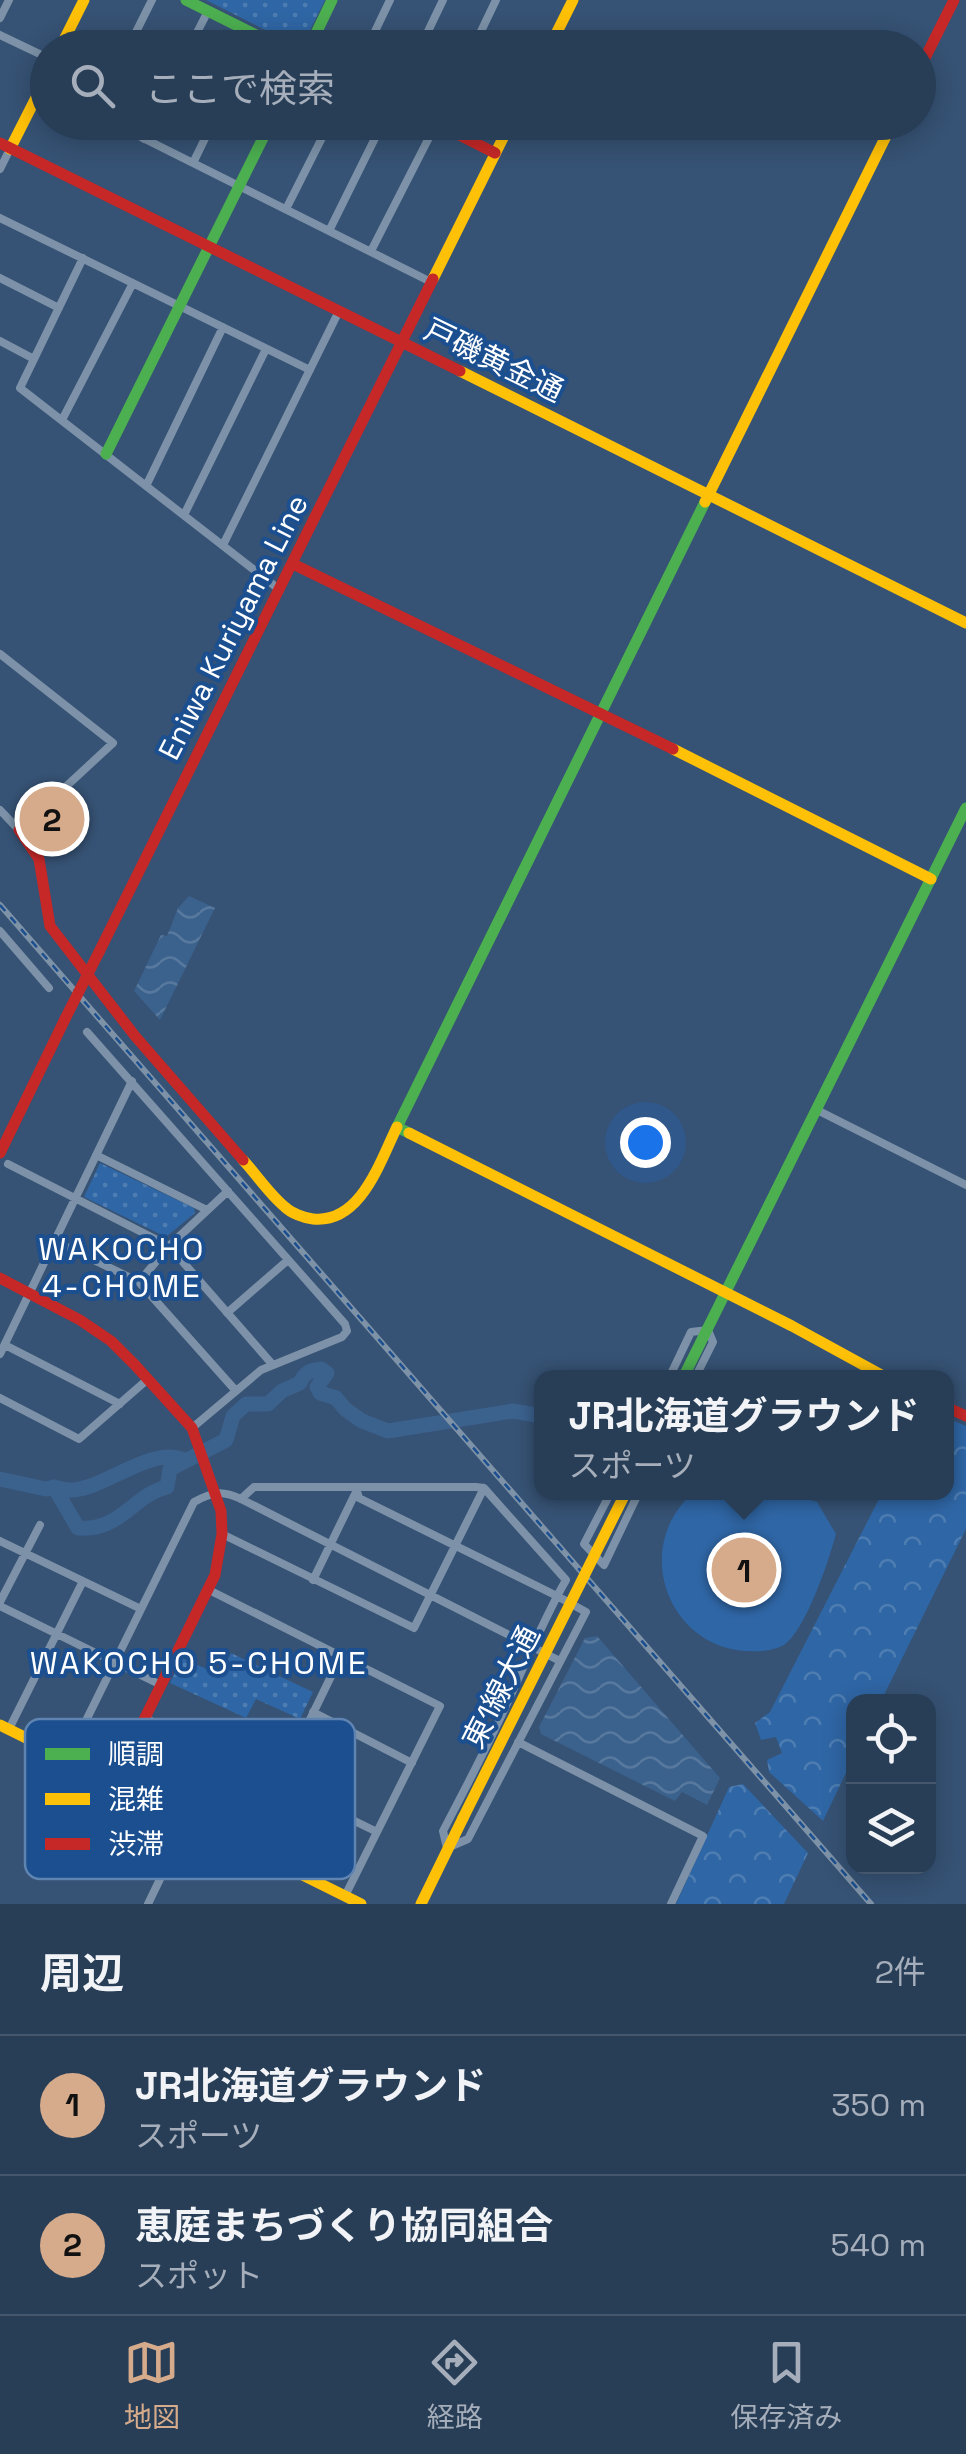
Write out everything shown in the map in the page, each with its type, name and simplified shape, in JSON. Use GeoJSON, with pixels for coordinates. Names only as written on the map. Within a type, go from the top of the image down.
{"type":"FeatureCollection","features":[{"type":"Feature","properties":{"kind":"street"},"geometry":{"type":"LineString","coordinates":[[0,18],[9,0]]}},
{"type":"Feature","properties":{"kind":"street"},"geometry":{"type":"LineString","coordinates":[[69,30],[84,0]]}},
{"type":"Feature","properties":{"kind":"street"},"geometry":{"type":"LineString","coordinates":[[137,30],[152,0]]}},
{"type":"Feature","properties":{"kind":"street"},"geometry":{"type":"LineString","coordinates":[[186,0],[246,30]]}},
{"type":"Feature","properties":{"kind":"street"},"geometry":{"type":"LineString","coordinates":[[317,30],[332,0]]}},
{"type":"Feature","properties":{"kind":"street"},"geometry":{"type":"LineString","coordinates":[[376,30],[390,0]]}},
{"type":"Feature","properties":{"kind":"street"},"geometry":{"type":"LineString","coordinates":[[429,30],[444,0]]}},
{"type":"Feature","properties":{"kind":"street"},"geometry":{"type":"LineString","coordinates":[[482,30],[496,0]]}},
{"type":"Feature","properties":{"kind":"street"},"geometry":{"type":"LineString","coordinates":[[557,30],[572,0]]}},
{"type":"Feature","properties":{"kind":"street"},"geometry":{"type":"LineString","coordinates":[[936,36],[954,0]]}},
{"type":"Feature","properties":{"kind":"street"},"geometry":{"type":"LineString","coordinates":[[198,30],[208,10]]}},
{"type":"Feature","properties":{"kind":"street"},"geometry":{"type":"LineString","coordinates":[[0,35],[30,49]]}},
{"type":"Feature","properties":{"kind":"street"},"geometry":{"type":"LineString","coordinates":[[0,169],[5,146],[30,109]]}},
{"type":"Feature","properties":{"kind":"street"},"geometry":{"type":"LineString","coordinates":[[146,140],[431,282]]}},
{"type":"Feature","properties":{"kind":"street"},"geometry":{"type":"LineString","coordinates":[[193,163],[204,140]]}},
{"type":"Feature","properties":{"kind":"street"},"geometry":{"type":"LineString","coordinates":[[106,454],[262,140]]}},
{"type":"Feature","properties":{"kind":"street"},"geometry":{"type":"LineString","coordinates":[[286,209],[321,140]]}},
{"type":"Feature","properties":{"kind":"street"},"geometry":{"type":"LineString","coordinates":[[329,231],[374,140]]}},
{"type":"Feature","properties":{"kind":"street"},"geometry":{"type":"LineString","coordinates":[[371,251],[427,140]]}},
{"type":"Feature","properties":{"kind":"street"},"geometry":{"type":"LineString","coordinates":[[468,140],[495,154]]}},
{"type":"Feature","properties":{"kind":"street","name":"Eniwa Kuriyama Line"},"geometry":{"type":"LineString","coordinates":[[4,1159],[65,1019],[502,140]]}},
{"type":"Feature","properties":{"kind":"street"},"geometry":{"type":"LineString","coordinates":[[0,810],[39,859],[50,926],[135,1036],[287,1210],[311,1220],[336,1218],[347,1212],[359,1201],[397,1127],[884,140]]}},
{"type":"Feature","properties":{"kind":"street","name":"戸磯黄金通"},"geometry":{"type":"LineString","coordinates":[[5,146],[966,624]]}},
{"type":"Feature","properties":{"kind":"street"},"geometry":{"type":"LineString","coordinates":[[0,218],[310,370]]}},
{"type":"Feature","properties":{"kind":"street"},"geometry":{"type":"LineString","coordinates":[[84,258],[20,388],[280,590]]}},
{"type":"Feature","properties":{"kind":"street"},"geometry":{"type":"LineString","coordinates":[[0,278],[59,308]]}},
{"type":"Feature","properties":{"kind":"street"},"geometry":{"type":"LineString","coordinates":[[62,420],[133,283]]}},
{"type":"Feature","properties":{"kind":"street"},"geometry":{"type":"LineString","coordinates":[[223,545],[339,311]]}},
{"type":"Feature","properties":{"kind":"street"},"geometry":{"type":"LineString","coordinates":[[146,484],[223,328]]}},
{"type":"Feature","properties":{"kind":"street"},"geometry":{"type":"LineString","coordinates":[[0,340],[34,359]]}},
{"type":"Feature","properties":{"kind":"street"},"geometry":{"type":"LineString","coordinates":[[184,515],[266,349]]}},
{"type":"Feature","properties":{"kind":"street"},"geometry":{"type":"LineString","coordinates":[[293,564],[931,879]]}},
{"type":"Feature","properties":{"kind":"street"},"geometry":{"type":"LineString","coordinates":[[0,654],[113,743],[19,830]]}},
{"type":"Feature","properties":{"kind":"street"},"geometry":{"type":"LineString","coordinates":[[690,1370],[966,808]]}},
{"type":"Feature","properties":{"kind":"street"},"geometry":{"type":"LineString","coordinates":[[1,936],[50,988]]}},
{"type":"Feature","properties":{"kind":"street"},"geometry":{"type":"LineString","coordinates":[[87,1032],[347,1331],[342,1338],[272,1364],[192,1428]]}},
{"type":"Feature","properties":{"kind":"street"},"geometry":{"type":"LineString","coordinates":[[0,1354],[132,1082]]}},
{"type":"Feature","properties":{"kind":"street"},"geometry":{"type":"LineString","coordinates":[[817,1110],[966,1186]]}},
{"type":"Feature","properties":{"kind":"street"},"geometry":{"type":"LineString","coordinates":[[397,1127],[872,1370]]}},
{"type":"Feature","properties":{"kind":"street"},"geometry":{"type":"LineString","coordinates":[[96,1155],[207,1210]]}},
{"type":"Feature","properties":{"kind":"street"},"geometry":{"type":"LineString","coordinates":[[4,1159],[169,1246],[272,1364]]}},
{"type":"Feature","properties":{"kind":"street"},"geometry":{"type":"LineString","coordinates":[[139,1282],[169,1246],[228,1191]]}},
{"type":"Feature","properties":{"kind":"street"},"geometry":{"type":"LineString","coordinates":[[55,1241],[139,1282],[236,1391]]}},
{"type":"Feature","properties":{"kind":"street"},"geometry":{"type":"LineString","coordinates":[[227,1313],[288,1260]]}},
{"type":"Feature","properties":{"kind":"street"},"geometry":{"type":"LineString","coordinates":[[0,1278],[102,1334],[148,1378],[192,1428],[216,1492],[222,1534],[220,1557],[209,1590],[145,1718]]}},
{"type":"Feature","properties":{"kind":"street"},"geometry":{"type":"LineString","coordinates":[[673,1370],[691,1332],[708,1330]]}},
{"type":"Feature","properties":{"kind":"street"},"geometry":{"type":"LineString","coordinates":[[6,1345],[120,1404]]}},
{"type":"Feature","properties":{"kind":"street"},"geometry":{"type":"LineString","coordinates":[[0,1398],[80,1438],[148,1378]]}},
{"type":"Feature","properties":{"kind":"street"},"geometry":{"type":"LineString","coordinates":[[240,1500],[254,1487],[356,1491],[484,1488],[566,1580],[557,1596],[533,1645],[444,1832],[447,1848],[468,1840],[586,1612],[557,1596],[456,1546],[356,1491]]}},
{"type":"Feature","properties":{"kind":"street"},"geometry":{"type":"LineString","coordinates":[[222,1534],[414,1628],[484,1488]]}},
{"type":"Feature","properties":{"kind":"street"},"geometry":{"type":"LineString","coordinates":[[314,1580],[356,1491]]}},
{"type":"Feature","properties":{"kind":"street"},"geometry":{"type":"LineString","coordinates":[[87,1719],[194,1502],[216,1492],[225,1492],[560,1661]]}},
{"type":"Feature","properties":{"kind":"street"},"geometry":{"type":"LineString","coordinates":[[606,1500],[584,1544],[604,1566],[635,1500]]}},
{"type":"Feature","properties":{"kind":"street","name":"東1線大通"},"geometry":{"type":"LineString","coordinates":[[421,1904],[622,1500]]}},
{"type":"Feature","properties":{"kind":"street"},"geometry":{"type":"LineString","coordinates":[[40,1525],[0,1604],[161,1685]]}},
{"type":"Feature","properties":{"kind":"street"},"geometry":{"type":"LineString","coordinates":[[0,1541],[141,1610]]}},
{"type":"Feature","properties":{"kind":"street"},"geometry":{"type":"LineString","coordinates":[[4,1727],[83,1581]]}},
{"type":"Feature","properties":{"kind":"street"},"geometry":{"type":"LineString","coordinates":[[209,1590],[440,1706],[355,1877]]}},
{"type":"Feature","properties":{"kind":"street"},"geometry":{"type":"LineString","coordinates":[[310,1719],[341,1656]]}},
{"type":"Feature","properties":{"kind":"street"},"geometry":{"type":"LineString","coordinates":[[313,1712],[327,1719]]}},
{"type":"Feature","properties":{"kind":"street"},"geometry":{"type":"LineString","coordinates":[[355,1734],[412,1763]]}},
{"type":"Feature","properties":{"kind":"street"},"geometry":{"type":"LineString","coordinates":[[518,1742],[703,1836],[670,1904]]}},
{"type":"Feature","properties":{"kind":"street"},"geometry":{"type":"LineString","coordinates":[[355,1821],[378,1832]]}},
{"type":"Feature","properties":{"kind":"street"},"geometry":{"type":"LineString","coordinates":[[148,1904],[160,1879]]}},
{"type":"Feature","properties":{"kind":"street"},"geometry":{"type":"LineString","coordinates":[[310,1879],[361,1904]]}},
{"type":"Feature","properties":{"kind":"street"},"geometry":{"type":"LineString","coordinates":[[345,1896],[354,1879]]}},
{"type":"Feature","properties":{"kind":"green space"},"geometry":{"type":"Polygon","coordinates":[[[206,0],[325,0],[310,30],[265,30],[206,0]]]}},
{"type":"Feature","properties":{"kind":"green space"},"geometry":{"type":"Polygon","coordinates":[[[100,1163],[194,1208],[195,1213],[166,1237],[84,1197],[100,1163]]]}},
{"type":"Feature","properties":{"kind":"green space"},"geometry":{"type":"Polygon","coordinates":[[[954,1421],[966,1426],[966,1529],[884,1694],[846,1694],[846,1773],[823,1821],[769,1772],[767,1760],[782,1753],[776,1737],[761,1740],[755,1723],[770,1712],[878,1500],[954,1500],[954,1421]]]}},
{"type":"Feature","properties":{"kind":"green space"},"geometry":{"type":"Polygon","coordinates":[[[684,1502],[817,1502],[836,1534],[808,1610],[784,1645],[756,1651],[723,1647],[687,1624],[674,1606],[662,1565],[664,1543],[671,1521],[684,1502]]]}},
{"type":"Feature","properties":{"kind":"green space"},"geometry":{"type":"Polygon","coordinates":[[[231,1653],[313,1692],[300,1719],[256,1699],[246,1718],[170,1683],[182,1658],[220,1675],[231,1653]]]}},
{"type":"Feature","properties":{"kind":"green space"},"geometry":{"type":"Polygon","coordinates":[[[743,1784],[808,1853],[784,1904],[676,1904],[729,1787],[743,1784]]]}},
{"type":"Feature","properties":{"kind":"water"},"geometry":{"type":"Polygon","coordinates":[[[189,896],[215,908],[160,1020],[134,991],[161,935],[167,936],[178,908],[189,896]]]}},
{"type":"Feature","properties":{"kind":"water"},"geometry":{"type":"Polygon","coordinates":[[[597,1636],[720,1778],[707,1805],[682,1792],[675,1801],[541,1734],[539,1727],[585,1638],[597,1636]]]}},
{"type":"Feature","properties":{"kind":"waterway"},"geometry":{"type":"LineString","coordinates":[[0,1479],[46,1489],[54,1487],[78,1528],[105,1524],[167,1487],[170,1469],[226,1440],[233,1416],[246,1404],[268,1404],[282,1391],[300,1383],[308,1373],[321,1369],[327,1373],[317,1387],[320,1393],[336,1398],[362,1421],[388,1431],[513,1411],[534,1415]]}},
{"type":"Feature","properties":{"kind":"waterway"},"geometry":{"type":"LineString","coordinates":[[54,1487],[83,1488],[157,1458],[184,1460]]}},
{"type":"Feature","properties":{"kind":"railway"},"geometry":{"type":"LineString","coordinates":[[0,905],[871,1904]]}},
{"type":"Feature","properties":{"kind":"traffic: fast"},"geometry":{"type":"LineString","coordinates":[[186,0],[246,30]]}},
{"type":"Feature","properties":{"kind":"traffic: fast"},"geometry":{"type":"LineString","coordinates":[[318,30],[332,0]]}},
{"type":"Feature","properties":{"kind":"traffic: fast"},"geometry":{"type":"LineString","coordinates":[[106,454],[262,140]]}},
{"type":"Feature","properties":{"kind":"traffic: fast"},"geometry":{"type":"LineString","coordinates":[[409,1133],[397,1127],[705,502]]}},
{"type":"Feature","properties":{"kind":"traffic: fast"},"geometry":{"type":"LineString","coordinates":[[687,1370],[966,808]]}},
{"type":"Feature","properties":{"kind":"traffic: slow"},"geometry":{"type":"LineString","coordinates":[[69,30],[84,0]]}},
{"type":"Feature","properties":{"kind":"traffic: slow"},"geometry":{"type":"LineString","coordinates":[[558,30],[573,0]]}},
{"type":"Feature","properties":{"kind":"traffic: slow"},"geometry":{"type":"LineString","coordinates":[[10,149],[30,110]]}},
{"type":"Feature","properties":{"kind":"traffic: slow"},"geometry":{"type":"LineString","coordinates":[[433,279],[502,140]]}},
{"type":"Feature","properties":{"kind":"traffic: slow"},"geometry":{"type":"LineString","coordinates":[[705,502],[884,140]]}},
{"type":"Feature","properties":{"kind":"traffic: slow"},"geometry":{"type":"LineString","coordinates":[[460,371],[966,623]]}},
{"type":"Feature","properties":{"kind":"traffic: slow"},"geometry":{"type":"LineString","coordinates":[[673,749],[931,879]]}},
{"type":"Feature","properties":{"kind":"traffic: slow"},"geometry":{"type":"LineString","coordinates":[[243,1160],[291,1211],[309,1218],[330,1218],[344,1212],[367,1188],[397,1127]]}},
{"type":"Feature","properties":{"kind":"traffic: slow"},"geometry":{"type":"LineString","coordinates":[[409,1133],[872,1370]]}},
{"type":"Feature","properties":{"kind":"traffic: slow"},"geometry":{"type":"LineString","coordinates":[[463,1818],[622,1500]]}},
{"type":"Feature","properties":{"kind":"traffic: slow"},"geometry":{"type":"LineString","coordinates":[[0,1725],[25,1737]]}},
{"type":"Feature","properties":{"kind":"traffic: slow"},"geometry":{"type":"LineString","coordinates":[[421,1904],[463,1818]]}},
{"type":"Feature","properties":{"kind":"traffic: slow"},"geometry":{"type":"LineString","coordinates":[[311,1879],[361,1904]]}},
{"type":"Feature","properties":{"kind":"traffic: jam"},"geometry":{"type":"LineString","coordinates":[[936,36],[954,0]]}},
{"type":"Feature","properties":{"kind":"traffic: jam"},"geometry":{"type":"LineString","coordinates":[[469,140],[495,153]]}},
{"type":"Feature","properties":{"kind":"traffic: jam"},"geometry":{"type":"LineString","coordinates":[[0,143],[460,371]]}},
{"type":"Feature","properties":{"kind":"traffic: jam"},"geometry":{"type":"LineString","coordinates":[[99,952],[433,279]]}},
{"type":"Feature","properties":{"kind":"traffic: jam"},"geometry":{"type":"LineString","coordinates":[[293,564],[673,749]]}},
{"type":"Feature","properties":{"kind":"traffic: jam"},"geometry":{"type":"LineString","coordinates":[[19,830],[39,859],[50,926],[135,1036],[243,1160]]}},
{"type":"Feature","properties":{"kind":"traffic: jam"},"geometry":{"type":"LineString","coordinates":[[65,1019],[99,952]]}},
{"type":"Feature","properties":{"kind":"traffic: jam"},"geometry":{"type":"LineString","coordinates":[[0,1153],[65,1019]]}},
{"type":"Feature","properties":{"kind":"traffic: jam"},"geometry":{"type":"LineString","coordinates":[[0,1278],[80,1320],[111,1341],[135,1365],[192,1428],[221,1511],[222,1534],[215,1575],[144,1719]]}},
{"type":"Feature","properties":{"kind":"traffic: jam"},"geometry":{"type":"LineString","coordinates":[[954,1411],[966,1416]]}},
{"type":"Feature","properties":{"kind":"place","name":"恵庭まちづくり協同組合"},"geometry":{"type":"Point","coordinates":[52,819]}},
{"type":"Feature","properties":{"kind":"place","name":"JR北海道グラウンド"},"geometry":{"type":"Point","coordinates":[744,1570]}},
{"type":"Feature","properties":{"kind":"district","name":"WAKOCHO 4-CHOME"},"geometry":{"type":"Point","coordinates":[122,1268]}},
{"type":"Feature","properties":{"kind":"district","name":"WAKOCHO 5-CHOME"},"geometry":{"type":"Point","coordinates":[199,1663]}}]}
